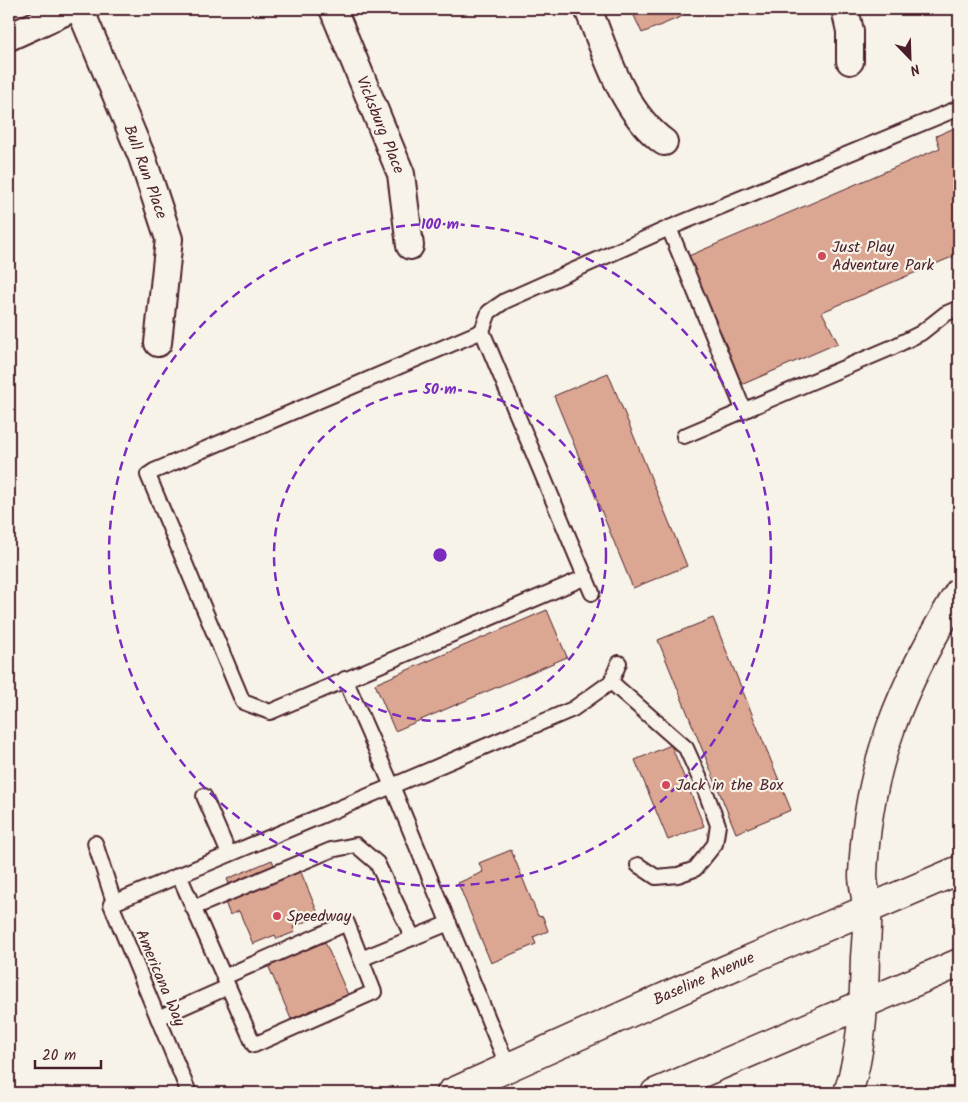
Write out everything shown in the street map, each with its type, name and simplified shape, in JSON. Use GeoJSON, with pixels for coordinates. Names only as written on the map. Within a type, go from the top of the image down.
{"type":"FeatureCollection","features":[{"type":"Feature","properties":{"kind":"main road"},"geometry":{"type":"LineString","coordinates":[[848,1093],[854,1074],[864,1004],[867,909],[863,877],[870,797],[882,749],[899,704],[918,663],[959,592]]}},
{"type":"Feature","properties":{"kind":"main road","name":"Baseline Avenue"},"geometry":{"type":"LineString","coordinates":[[451,1093],[959,870]]}},
{"type":"Feature","properties":{"kind":"main road"},"geometry":{"type":"LineString","coordinates":[[655,1093],[959,963]]}},
{"type":"Feature","properties":{"kind":"street"},"geometry":{"type":"LineString","coordinates":[[9,37],[71,9]]}},
{"type":"Feature","properties":{"kind":"street","name":"Bull Run Place"},"geometry":{"type":"LineString","coordinates":[[80,9],[142,157],[169,240],[158,343]]}},
{"type":"Feature","properties":{"kind":"street","name":"Vicksburg Place"},"geometry":{"type":"LineString","coordinates":[[333,9],[402,174],[410,246]]}},
{"type":"Feature","properties":{"kind":"street"},"geometry":{"type":"LineString","coordinates":[[588,9],[637,117],[664,142]]}},
{"type":"Feature","properties":{"kind":"street"},"geometry":{"type":"LineString","coordinates":[[845,9],[850,31],[850,62]]}},
{"type":"Feature","properties":{"kind":"lane"},"geometry":{"type":"LineString","coordinates":[[592,592],[482,331],[489,312],[505,301],[669,228],[959,108]]}},
{"type":"Feature","properties":{"kind":"lane"},"geometry":{"type":"LineString","coordinates":[[669,228],[744,410]]}},
{"type":"Feature","properties":{"kind":"lane"},"geometry":{"type":"LineString","coordinates":[[684,436],[893,347],[921,332],[945,314],[959,308]]}},
{"type":"Feature","properties":{"kind":"lane"},"geometry":{"type":"LineString","coordinates":[[482,331],[154,470],[148,475],[243,702],[270,712],[586,577]]}},
{"type":"Feature","properties":{"kind":"lane"},"geometry":{"type":"LineString","coordinates":[[112,903],[573,709],[611,682],[619,663]]}},
{"type":"Feature","properties":{"kind":"lane"},"geometry":{"type":"LineString","coordinates":[[345,679],[350,695],[392,786],[508,1067]]}},
{"type":"Feature","properties":{"kind":"lane"},"geometry":{"type":"LineString","coordinates":[[611,682],[686,748],[718,825],[715,844],[695,868],[678,875],[656,877],[638,864]]}},
{"type":"Feature","properties":{"kind":"lane"},"geometry":{"type":"LineString","coordinates":[[204,796],[229,854]]}},
{"type":"Feature","properties":{"kind":"lane","name":"Americana Way"},"geometry":{"type":"LineString","coordinates":[[95,843],[112,903],[189,1093]]}},
{"type":"Feature","properties":{"kind":"lane"},"geometry":{"type":"LineString","coordinates":[[193,908],[331,850],[356,845],[377,863],[413,938]]}},
{"type":"Feature","properties":{"kind":"lane"},"geometry":{"type":"LineString","coordinates":[[158,1018],[226,982],[347,923],[374,992],[254,1045],[226,982],[193,908],[179,875]]}},
{"type":"Feature","properties":{"kind":"lane"},"geometry":{"type":"LineString","coordinates":[[361,959],[449,923]]}},
{"type":"Feature","properties":{"kind":"building"},"geometry":{"type":"Polygon","coordinates":[[[631,9],[680,9],[683,16],[642,33],[631,9]]]}},
{"type":"Feature","properties":{"kind":"building","name":"Just Play Adventure Park"},"geometry":{"type":"Polygon","coordinates":[[[959,126],[959,254],[822,312],[838,343],[741,385],[684,258],[940,148],[936,136],[959,126]]]}},
{"type":"Feature","properties":{"kind":"building"},"geometry":{"type":"Polygon","coordinates":[[[608,373],[687,566],[633,588],[554,396],[608,373]]]}},
{"type":"Feature","properties":{"kind":"building"},"geometry":{"type":"Polygon","coordinates":[[[547,610],[567,657],[395,731],[375,684],[547,610]]]}},
{"type":"Feature","properties":{"kind":"building"},"geometry":{"type":"Polygon","coordinates":[[[713,618],[791,810],[736,833],[658,640],[713,618]]]}},
{"type":"Feature","properties":{"kind":"building","name":"Jack in the Box"},"geometry":{"type":"Polygon","coordinates":[[[671,745],[704,826],[668,840],[635,760],[671,745]]]}},
{"type":"Feature","properties":{"kind":"building"},"geometry":{"type":"Polygon","coordinates":[[[511,850],[538,916],[543,917],[548,931],[533,937],[536,944],[491,963],[458,883],[483,872],[479,863],[511,850]]]}},
{"type":"Feature","properties":{"kind":"building"},"geometry":{"type":"Polygon","coordinates":[[[272,860],[280,879],[300,870],[319,916],[293,927],[295,932],[277,939],[275,935],[253,944],[239,911],[230,915],[225,902],[235,898],[227,879],[272,860]]]}},
{"type":"Feature","properties":{"kind":"building"},"geometry":{"type":"Polygon","coordinates":[[[325,942],[348,995],[291,1019],[268,965],[325,942]]]}},
{"type":"Feature","properties":{"kind":"place","name":"Just Play Adventure Park"},"geometry":{"type":"Point","coordinates":[822,256]}},
{"type":"Feature","properties":{"kind":"place","name":"Jack in the Box"},"geometry":{"type":"Point","coordinates":[666,785]}},
{"type":"Feature","properties":{"kind":"place","name":"Speedway"},"geometry":{"type":"Point","coordinates":[277,916]}}]}
